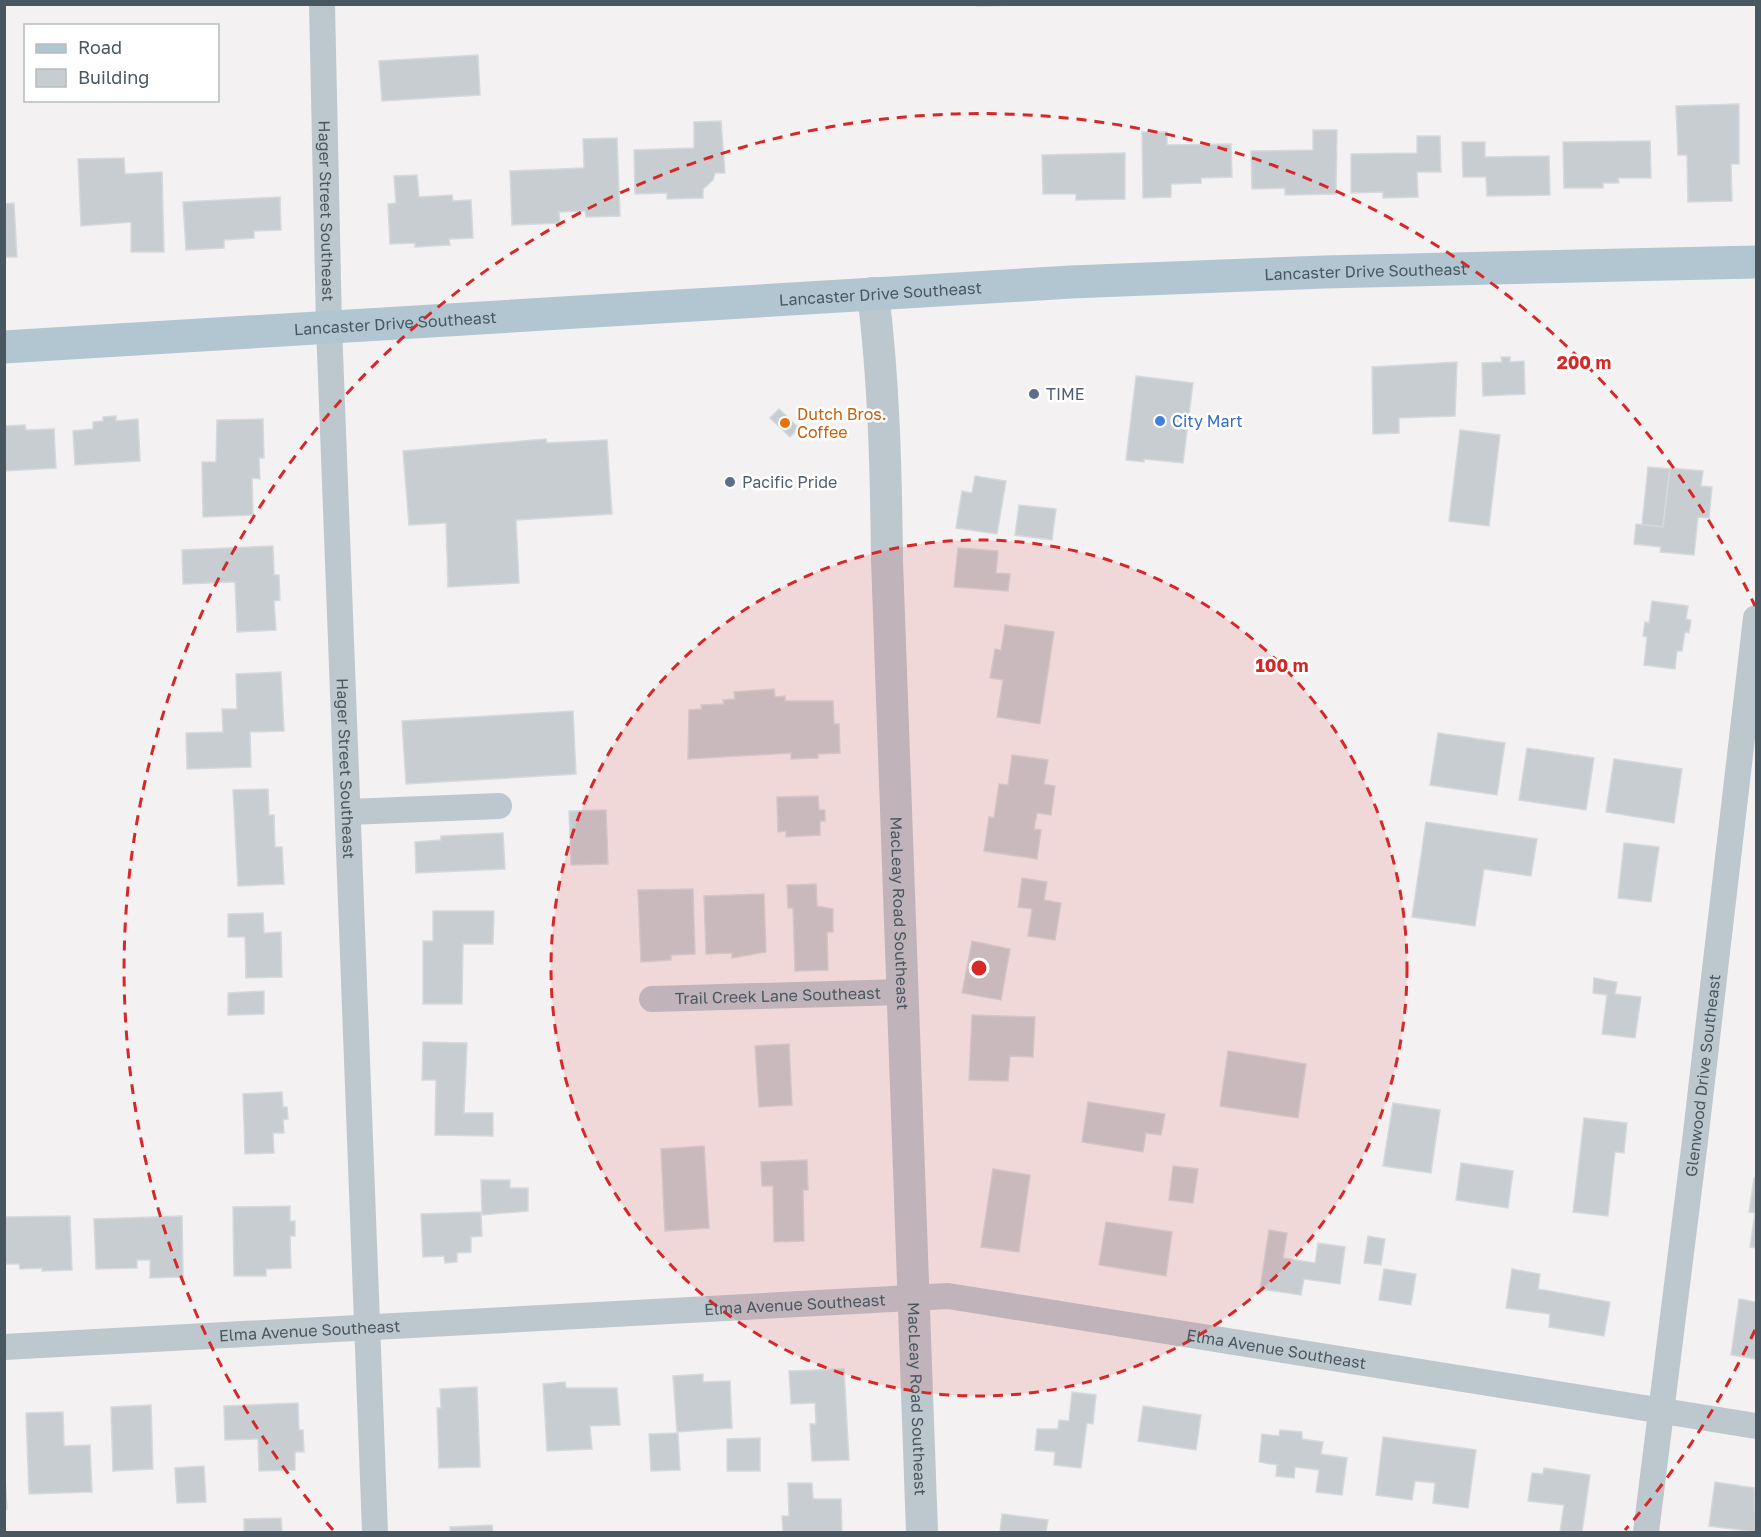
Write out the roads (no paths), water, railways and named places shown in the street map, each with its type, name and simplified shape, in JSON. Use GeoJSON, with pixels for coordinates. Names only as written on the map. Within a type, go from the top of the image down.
{"type":"FeatureCollection","features":[{"type":"Feature","properties":{"kind":"main road","name":"Lancaster Drive Southeast"},"geometry":{"type":"LineString","coordinates":[[4,347],[1080,281],[1324,272],[1756,262]]}},
{"type":"Feature","properties":{"kind":"street","name":"Hager Street Southeast"},"geometry":{"type":"LineString","coordinates":[[322,4],[329,326],[375,1533]]}},
{"type":"Feature","properties":{"kind":"street","name":"MacLeay Road Southeast"},"geometry":{"type":"LineString","coordinates":[[873,293],[881,358],[886,433],[887,568],[922,1533]]}},
{"type":"Feature","properties":{"kind":"street","name":"Glenwood Drive Southeast"},"geometry":{"type":"LineString","coordinates":[[1646,1533],[1756,618]]}},
{"type":"Feature","properties":{"kind":"street"},"geometry":{"type":"LineString","coordinates":[[348,812],[499,806]]}},
{"type":"Feature","properties":{"kind":"street","name":"Trail Creek Lane Southeast"},"geometry":{"type":"LineString","coordinates":[[652,999],[903,992]]}},
{"type":"Feature","properties":{"kind":"street","name":"Elma Avenue Southeast"},"geometry":{"type":"LineString","coordinates":[[4,1347],[913,1296],[948,1296],[1756,1426]]}},
{"type":"Feature","properties":{"kind":"place","name":"TIME"},"geometry":{"type":"Point","coordinates":[1034,394]}},
{"type":"Feature","properties":{"kind":"place","name":"City Mart"},"geometry":{"type":"Point","coordinates":[1160,421]}},
{"type":"Feature","properties":{"kind":"place","name":"Dutch Bros. Coffee"},"geometry":{"type":"Point","coordinates":[785,423]}},
{"type":"Feature","properties":{"kind":"place","name":"Pacific Pride"},"geometry":{"type":"Point","coordinates":[730,482]}}]}
